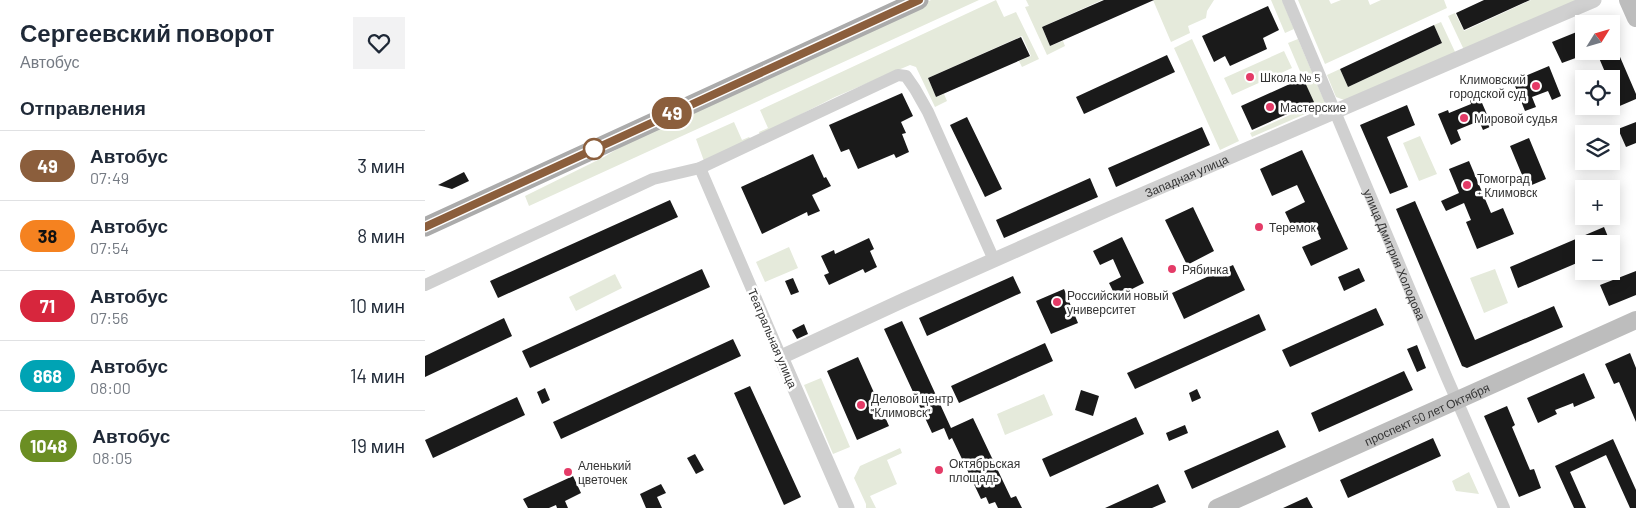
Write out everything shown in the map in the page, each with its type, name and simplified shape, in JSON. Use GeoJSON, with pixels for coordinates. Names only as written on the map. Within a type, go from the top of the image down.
{"type":"FeatureCollection","features":[{"type":"Feature","properties":{"kind":"main road"},"geometry":{"type":"LineString","coordinates":[[425,215],[892,0]]}},
{"type":"Feature","properties":{"kind":"main road"},"geometry":{"type":"LineString","coordinates":[[425,227],[919,0]]}},
{"type":"Feature","properties":{"kind":"main road"},"geometry":{"type":"LineString","coordinates":[[1628,0],[1636,18]]}},
{"type":"Feature","properties":{"kind":"main road","name":"проспект 50 лет Октября"},"geometry":{"type":"LineString","coordinates":[[1217,508],[1636,320]]}},
{"type":"Feature","properties":{"kind":"street","name":"улица Дмитрия Холодова"},"geometry":{"type":"LineString","coordinates":[[1289,0],[1504,508]]}},
{"type":"Feature","properties":{"kind":"street","name":"Западная улица"},"geometry":{"type":"LineString","coordinates":[[781,357],[994,260],[1594,0]]}},
{"type":"Feature","properties":{"kind":"street"},"geometry":{"type":"LineString","coordinates":[[425,285],[653,179],[700,168],[898,75],[906,76],[928,112],[994,260]]}},
{"type":"Feature","properties":{"kind":"street","name":"Театральная улица"},"geometry":{"type":"LineString","coordinates":[[700,168],[847,508]]}},
{"type":"Feature","properties":{"kind":"shaded area"},"geometry":{"type":"Polygon","coordinates":[[[931,0],[979,0],[529,206],[525,196],[604,157],[681,115],[931,0]]]}},
{"type":"Feature","properties":{"kind":"shaded area"},"geometry":{"type":"Polygon","coordinates":[[[996,0],[1004,17],[1016,12],[1039,59],[1022,67],[1019,61],[1031,56],[1022,36],[928,78],[936,97],[944,94],[947,101],[935,107],[916,67],[910,65],[835,97],[760,135],[759,132],[768,128],[760,110],[996,0]]]}},
{"type":"Feature","properties":{"kind":"shaded area"},"geometry":{"type":"Polygon","coordinates":[[[1026,0],[1102,0],[1042,27],[1050,46],[1063,41],[1065,46],[1047,55],[1025,7],[1029,6],[1026,0]]]}},
{"type":"Feature","properties":{"kind":"shaded area"},"geometry":{"type":"Polygon","coordinates":[[[1153,0],[1214,0],[1207,11],[1206,18],[1188,26],[1190,33],[1171,42],[1153,0]]]}},
{"type":"Feature","properties":{"kind":"shaded area"},"geometry":{"type":"Polygon","coordinates":[[[1271,0],[1282,0],[1294,29],[1285,33],[1271,0]]]}},
{"type":"Feature","properties":{"kind":"shaded area"},"geometry":{"type":"Polygon","coordinates":[[[1298,0],[1329,0],[1331,4],[1341,0],[1368,0],[1370,5],[1381,0],[1444,0],[1447,8],[1325,64],[1298,0]]]}},
{"type":"Feature","properties":{"kind":"shaded area"},"geometry":{"type":"Polygon","coordinates":[[[1531,0],[1579,0],[1464,50],[1448,16],[1455,13],[1464,31],[1531,0]]]}},
{"type":"Feature","properties":{"kind":"shaded area"},"geometry":{"type":"Polygon","coordinates":[[[1441,22],[1456,54],[1347,101],[1336,97],[1327,75],[1340,69],[1348,87],[1442,43],[1434,25],[1441,22]]]}},
{"type":"Feature","properties":{"kind":"shaded area"},"geometry":{"type":"Polygon","coordinates":[[[1192,39],[1239,141],[1220,150],[1174,48],[1192,39]]]}},
{"type":"Feature","properties":{"kind":"shaded area"},"geometry":{"type":"Polygon","coordinates":[[[1298,39],[1326,105],[1252,137],[1250,133],[1314,104],[1288,43],[1298,39]]]}},
{"type":"Feature","properties":{"kind":"shaded area"},"geometry":{"type":"Polygon","coordinates":[[[1284,51],[1292,68],[1232,95],[1224,78],[1284,51]]]}},
{"type":"Feature","properties":{"kind":"shaded area"},"geometry":{"type":"Polygon","coordinates":[[[734,122],[742,140],[749,137],[751,139],[704,161],[696,139],[734,122]]]}},
{"type":"Feature","properties":{"kind":"shaded area"},"geometry":{"type":"Polygon","coordinates":[[[1420,136],[1437,174],[1419,181],[1403,143],[1420,136]]]}},
{"type":"Feature","properties":{"kind":"shaded area"},"geometry":{"type":"Polygon","coordinates":[[[789,247],[798,268],[765,282],[756,262],[789,247]]]}},
{"type":"Feature","properties":{"kind":"shaded area"},"geometry":{"type":"Polygon","coordinates":[[[1495,269],[1508,303],[1484,313],[1470,278],[1495,269]]]}},
{"type":"Feature","properties":{"kind":"shaded area"},"geometry":{"type":"Polygon","coordinates":[[[615,274],[622,288],[576,311],[569,297],[615,274]]]}},
{"type":"Feature","properties":{"kind":"shaded area"},"geometry":{"type":"Polygon","coordinates":[[[821,378],[850,447],[833,454],[804,385],[821,378]]]}},
{"type":"Feature","properties":{"kind":"shaded area"},"geometry":{"type":"Polygon","coordinates":[[[1044,394],[1053,415],[1005,435],[997,414],[1044,394]]]}},
{"type":"Feature","properties":{"kind":"shaded area"},"geometry":{"type":"Polygon","coordinates":[[[900,448],[902,453],[887,460],[897,484],[870,496],[876,508],[866,508],[854,478],[860,466],[900,448]]]}},
{"type":"Feature","properties":{"kind":"shaded area"},"geometry":{"type":"Polygon","coordinates":[[[1469,472],[1479,494],[1456,491],[1452,481],[1469,472]]]}},
{"type":"Feature","properties":{"kind":"building"},"geometry":{"type":"Polygon","coordinates":[[[1104,0],[1154,0],[1050,46],[1042,27],[1104,0]]]}},
{"type":"Feature","properties":{"kind":"building"},"geometry":{"type":"Polygon","coordinates":[[[1484,0],[1530,0],[1464,30],[1456,13],[1484,0]]]}},
{"type":"Feature","properties":{"kind":"building"},"geometry":{"type":"Polygon","coordinates":[[[1268,6],[1279,30],[1263,38],[1267,49],[1230,66],[1225,56],[1214,62],[1202,36],[1268,6]]]}},
{"type":"Feature","properties":{"kind":"building"},"geometry":{"type":"Polygon","coordinates":[[[1434,25],[1442,43],[1348,87],[1340,69],[1434,25]]]}},
{"type":"Feature","properties":{"kind":"building"},"geometry":{"type":"Polygon","coordinates":[[[1575,33],[1575,58],[1562,63],[1552,42],[1575,33]]]}},
{"type":"Feature","properties":{"kind":"building"},"geometry":{"type":"Polygon","coordinates":[[[1021,37],[1030,56],[936,97],[928,78],[1021,37]]]}},
{"type":"Feature","properties":{"kind":"building"},"geometry":{"type":"Polygon","coordinates":[[[1167,55],[1175,72],[1084,114],[1076,97],[1167,55]]]}},
{"type":"Feature","properties":{"kind":"building"},"geometry":{"type":"Polygon","coordinates":[[[1620,57],[1636,94],[1636,99],[1620,106],[1620,70],[1604,70],[1600,60],[1620,60],[1620,57]]]}},
{"type":"Feature","properties":{"kind":"building","name":"Климовский городской суд"},"geometry":{"type":"Polygon","coordinates":[[[1549,66],[1561,96],[1552,100],[1548,91],[1532,97],[1536,107],[1525,111],[1513,81],[1549,66]]]}},
{"type":"Feature","properties":{"kind":"building","name":"Мастерские"},"geometry":{"type":"Polygon","coordinates":[[[1303,78],[1314,102],[1252,130],[1241,106],[1303,78]]]}},
{"type":"Feature","properties":{"kind":"building"},"geometry":{"type":"Polygon","coordinates":[[[902,93],[913,116],[901,122],[906,133],[902,134],[909,152],[896,158],[894,154],[858,169],[849,149],[841,152],[829,125],[902,93]]]}},
{"type":"Feature","properties":{"kind":"building","name":"Мировой судья"},"geometry":{"type":"Polygon","coordinates":[[[1479,96],[1492,126],[1483,130],[1479,121],[1457,130],[1461,140],[1451,145],[1438,114],[1448,110],[1449,113],[1471,104],[1470,100],[1479,96]]]}},
{"type":"Feature","properties":{"kind":"building"},"geometry":{"type":"Polygon","coordinates":[[[1407,105],[1415,125],[1387,137],[1408,187],[1390,194],[1360,125],[1407,105]]]}},
{"type":"Feature","properties":{"kind":"building"},"geometry":{"type":"Polygon","coordinates":[[[967,117],[1002,189],[985,197],[950,125],[967,117]]]}},
{"type":"Feature","properties":{"kind":"building"},"geometry":{"type":"Polygon","coordinates":[[[1636,122],[1636,143],[1626,147],[1620,134],[1620,128],[1636,122]]]}},
{"type":"Feature","properties":{"kind":"building"},"geometry":{"type":"Polygon","coordinates":[[[1202,127],[1210,145],[1116,187],[1108,168],[1202,127]]]}},
{"type":"Feature","properties":{"kind":"building"},"geometry":{"type":"Polygon","coordinates":[[[1529,138],[1546,179],[1527,187],[1510,146],[1529,138]]]}},
{"type":"Feature","properties":{"kind":"building"},"geometry":{"type":"Polygon","coordinates":[[[1302,150],[1348,249],[1311,266],[1302,247],[1321,239],[1313,222],[1294,231],[1285,212],[1305,202],[1297,185],[1272,196],[1260,169],[1302,150]]]}},
{"type":"Feature","properties":{"kind":"building"},"geometry":{"type":"Polygon","coordinates":[[[813,154],[824,178],[826,177],[831,186],[812,195],[820,211],[808,216],[807,212],[762,234],[741,187],[813,154]]]}},
{"type":"Feature","properties":{"kind":"building"},"geometry":{"type":"Polygon","coordinates":[[[1469,161],[1491,213],[1503,208],[1514,234],[1477,249],[1466,222],[1471,220],[1464,203],[1446,211],[1441,201],[1459,193],[1449,169],[1469,161]]]}},
{"type":"Feature","properties":{"kind":"building"},"geometry":{"type":"Polygon","coordinates":[[[464,172],[469,181],[452,189],[438,185],[464,172]]]}},
{"type":"Feature","properties":{"kind":"building"},"geometry":{"type":"Polygon","coordinates":[[[1090,178],[1098,197],[1004,238],[996,220],[1090,178]]]}},
{"type":"Feature","properties":{"kind":"building"},"geometry":{"type":"Polygon","coordinates":[[[670,200],[678,217],[498,298],[490,281],[670,200]]]}},
{"type":"Feature","properties":{"kind":"building"},"geometry":{"type":"Polygon","coordinates":[[[1415,201],[1475,340],[1554,306],[1563,327],[1467,368],[1462,366],[1396,209],[1415,201]]]}},
{"type":"Feature","properties":{"kind":"building"},"geometry":{"type":"Polygon","coordinates":[[[1193,207],[1214,251],[1187,265],[1165,220],[1193,207]]]}},
{"type":"Feature","properties":{"kind":"building"},"geometry":{"type":"Polygon","coordinates":[[[1604,227],[1607,235],[1585,235],[1604,227]]]}},
{"type":"Feature","properties":{"kind":"building"},"geometry":{"type":"Polygon","coordinates":[[[1122,237],[1144,283],[1116,297],[1109,283],[1121,277],[1113,259],[1100,265],[1093,251],[1122,237]]]}},
{"type":"Feature","properties":{"kind":"building"},"geometry":{"type":"Polygon","coordinates":[[[869,238],[874,249],[870,251],[877,267],[865,273],[863,269],[829,285],[824,275],[829,273],[821,256],[834,250],[835,254],[869,238]]]}},
{"type":"Feature","properties":{"kind":"building"},"geometry":{"type":"Polygon","coordinates":[[[1575,239],[1575,264],[1518,288],[1510,267],[1575,239]]]}},
{"type":"Feature","properties":{"kind":"building"},"geometry":{"type":"Polygon","coordinates":[[[1233,265],[1245,290],[1184,319],[1172,293],[1233,265]]]}},
{"type":"Feature","properties":{"kind":"building"},"geometry":{"type":"Polygon","coordinates":[[[1359,268],[1365,281],[1344,291],[1338,277],[1359,268]]]}},
{"type":"Feature","properties":{"kind":"building"},"geometry":{"type":"Polygon","coordinates":[[[702,269],[710,287],[530,368],[522,351],[702,269]]]}},
{"type":"Feature","properties":{"kind":"building"},"geometry":{"type":"Polygon","coordinates":[[[1636,271],[1636,295],[1609,306],[1600,285],[1613,280],[1620,280],[1620,277],[1636,271]]]}},
{"type":"Feature","properties":{"kind":"building"},"geometry":{"type":"Polygon","coordinates":[[[1013,276],[1021,293],[927,336],[919,318],[1013,276]]]}},
{"type":"Feature","properties":{"kind":"building"},"geometry":{"type":"Polygon","coordinates":[[[793,278],[799,292],[791,295],[785,281],[793,278]]]}},
{"type":"Feature","properties":{"kind":"building"},"geometry":{"type":"Polygon","coordinates":[[[1064,289],[1078,323],[1051,334],[1036,301],[1064,289]]]}},
{"type":"Feature","properties":{"kind":"building"},"geometry":{"type":"Polygon","coordinates":[[[1376,308],[1384,325],[1290,367],[1282,350],[1376,308]]]}},
{"type":"Feature","properties":{"kind":"building"},"geometry":{"type":"Polygon","coordinates":[[[1259,314],[1266,330],[1135,389],[1127,373],[1259,314]]]}},
{"type":"Feature","properties":{"kind":"building"},"geometry":{"type":"Polygon","coordinates":[[[504,318],[512,336],[425,377],[425,356],[504,318]]]}},
{"type":"Feature","properties":{"kind":"building"},"geometry":{"type":"Polygon","coordinates":[[[902,321],[951,428],[973,418],[1011,498],[1016,496],[1022,508],[998,508],[995,502],[989,504],[986,497],[981,499],[952,438],[949,440],[944,428],[932,433],[884,329],[902,321]]]}},
{"type":"Feature","properties":{"kind":"building"},"geometry":{"type":"Polygon","coordinates":[[[804,324],[808,334],[797,339],[792,330],[804,324]]]}},
{"type":"Feature","properties":{"kind":"building"},"geometry":{"type":"Polygon","coordinates":[[[733,339],[741,356],[561,439],[553,422],[733,339]]]}},
{"type":"Feature","properties":{"kind":"building"},"geometry":{"type":"Polygon","coordinates":[[[1045,343],[1053,361],[959,403],[951,386],[1045,343]]]}},
{"type":"Feature","properties":{"kind":"building"},"geometry":{"type":"Polygon","coordinates":[[[1417,345],[1426,368],[1417,372],[1407,349],[1417,345]]]}},
{"type":"Feature","properties":{"kind":"building"},"geometry":{"type":"Polygon","coordinates":[[[1630,353],[1636,368],[1636,422],[1619,382],[1614,384],[1605,364],[1630,353]]]}},
{"type":"Feature","properties":{"kind":"building","name":"Деловой центр \"Климовск\""},"geometry":{"type":"Polygon","coordinates":[[[858,357],[889,426],[857,440],[827,371],[858,357]]]}},
{"type":"Feature","properties":{"kind":"building"},"geometry":{"type":"Polygon","coordinates":[[[1404,371],[1413,390],[1319,432],[1311,413],[1404,371]]]}},
{"type":"Feature","properties":{"kind":"building"},"geometry":{"type":"Polygon","coordinates":[[[1584,373],[1595,398],[1574,407],[1573,403],[1555,410],[1557,414],[1538,423],[1527,398],[1584,373]]]}},
{"type":"Feature","properties":{"kind":"building"},"geometry":{"type":"Polygon","coordinates":[[[750,386],[801,497],[784,505],[734,393],[750,386]]]}},
{"type":"Feature","properties":{"kind":"building"},"geometry":{"type":"Polygon","coordinates":[[[545,388],[550,400],[542,404],[537,392],[545,388]]]}},
{"type":"Feature","properties":{"kind":"building"},"geometry":{"type":"Polygon","coordinates":[[[1197,389],[1201,398],[1192,402],[1189,393],[1197,389]]]}},
{"type":"Feature","properties":{"kind":"building"},"geometry":{"type":"Polygon","coordinates":[[[1081,390],[1099,396],[1093,416],[1075,410],[1081,390]]]}},
{"type":"Feature","properties":{"kind":"building"},"geometry":{"type":"Polygon","coordinates":[[[517,397],[525,415],[433,458],[425,440],[517,397]]]}},
{"type":"Feature","properties":{"kind":"building"},"geometry":{"type":"Polygon","coordinates":[[[1507,406],[1515,425],[1512,427],[1530,470],[1534,469],[1541,488],[1519,497],[1484,416],[1507,406]]]}},
{"type":"Feature","properties":{"kind":"building"},"geometry":{"type":"Polygon","coordinates":[[[1136,417],[1144,434],[1050,477],[1042,459],[1136,417]]]}},
{"type":"Feature","properties":{"kind":"building"},"geometry":{"type":"Polygon","coordinates":[[[1185,425],[1188,433],[1169,441],[1166,433],[1185,425]]]}},
{"type":"Feature","properties":{"kind":"building"},"geometry":{"type":"Polygon","coordinates":[[[1278,430],[1286,447],[1192,489],[1184,471],[1278,430]]]}},
{"type":"Feature","properties":{"kind":"building"},"geometry":{"type":"Polygon","coordinates":[[[1433,438],[1441,456],[1348,498],[1340,480],[1433,438]]]}},
{"type":"Feature","properties":{"kind":"building"},"geometry":{"type":"Polygon","coordinates":[[[1613,439],[1636,490],[1636,508],[1630,508],[1606,455],[1570,472],[1586,508],[1574,508],[1555,466],[1613,439]]]}},
{"type":"Feature","properties":{"kind":"building"},"geometry":{"type":"Polygon","coordinates":[[[695,454],[704,470],[696,474],[687,458],[695,454]]]}},
{"type":"Feature","properties":{"kind":"building","name":"Аленький цветочек"},"geometry":{"type":"Polygon","coordinates":[[[573,476],[581,493],[565,501],[568,508],[557,508],[556,505],[549,508],[528,508],[523,499],[573,476]]]}},
{"type":"Feature","properties":{"kind":"building"},"geometry":{"type":"Polygon","coordinates":[[[661,484],[666,493],[657,497],[662,508],[646,508],[640,494],[661,484]]]}},
{"type":"Feature","properties":{"kind":"building"},"geometry":{"type":"Polygon","coordinates":[[[1158,484],[1166,502],[1152,508],[1105,508],[1158,484]]]}},
{"type":"Feature","properties":{"kind":"building"},"geometry":{"type":"Polygon","coordinates":[[[1307,497],[1313,508],[1283,508],[1307,497]]]}},
{"type":"Feature","properties":{"kind":"bus line","name":"49"},"geometry":{"type":"LineString","coordinates":[[425,227],[919,0]]}},
{"type":"Feature","properties":{"kind":"place","name":"Школа № 5"},"geometry":{"type":"Point","coordinates":[1250,77]}},
{"type":"Feature","properties":{"kind":"place","name":"Климовский городской суд"},"geometry":{"type":"Point","coordinates":[1536,86]}},
{"type":"Feature","properties":{"kind":"place","name":"Мастерские"},"geometry":{"type":"Point","coordinates":[1270,107]}},
{"type":"Feature","properties":{"kind":"place","name":"Мировой судья"},"geometry":{"type":"Point","coordinates":[1464,118]}},
{"type":"Feature","properties":{"kind":"place","name":"Томоград - Климовск"},"geometry":{"type":"Point","coordinates":[1467,185]}},
{"type":"Feature","properties":{"kind":"place","name":"Теремок"},"geometry":{"type":"Point","coordinates":[1259,227]}},
{"type":"Feature","properties":{"kind":"place","name":"Рябинка"},"geometry":{"type":"Point","coordinates":[1172,269]}},
{"type":"Feature","properties":{"kind":"place","name":"Российский новый университет"},"geometry":{"type":"Point","coordinates":[1057,302]}},
{"type":"Feature","properties":{"kind":"place","name":"Деловой центр \"Климовск\""},"geometry":{"type":"Point","coordinates":[861,405]}},
{"type":"Feature","properties":{"kind":"place","name":"Октябрьская площадь"},"geometry":{"type":"Point","coordinates":[939,470]}},
{"type":"Feature","properties":{"kind":"place","name":"Аленький цветочек"},"geometry":{"type":"Point","coordinates":[568,472]}}]}
